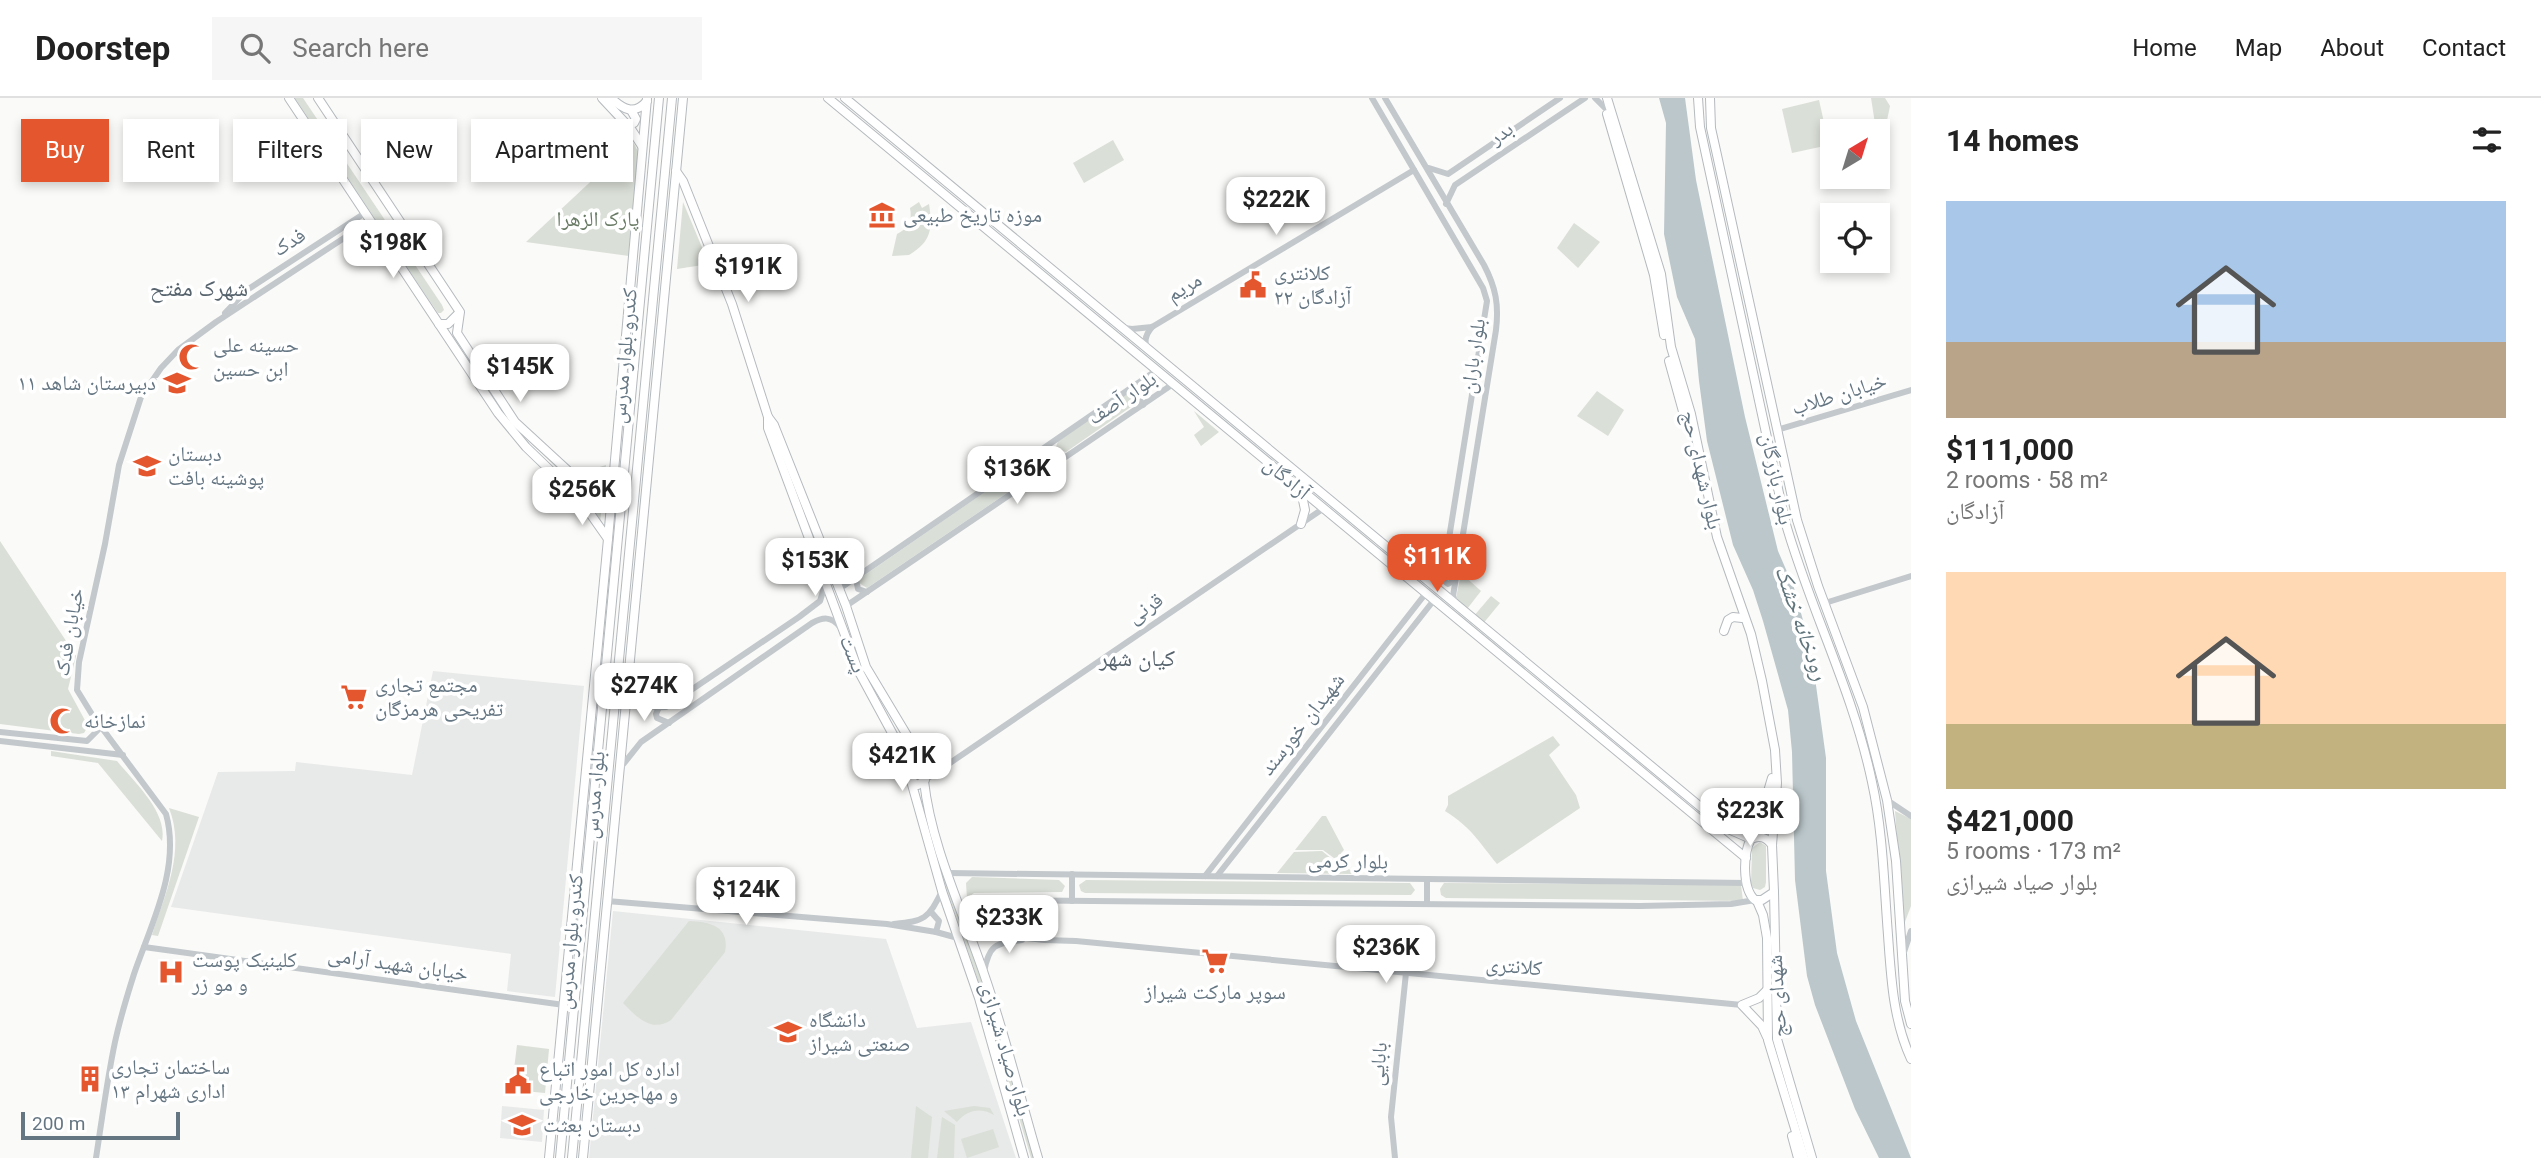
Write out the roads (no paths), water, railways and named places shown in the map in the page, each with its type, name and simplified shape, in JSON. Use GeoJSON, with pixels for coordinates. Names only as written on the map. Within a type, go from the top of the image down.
{"type":"FeatureCollection","features":[{"type":"Feature","properties":{"kind":"main road"},"geometry":{"type":"LineString","coordinates":[[289,98],[511,431],[580,499],[608,539]]}},
{"type":"Feature","properties":{"kind":"main road"},"geometry":{"type":"LineString","coordinates":[[318,98],[460,312],[457,332],[508,411],[533,441],[585,488],[596,493],[602,491],[612,473]]}},
{"type":"Feature","properties":{"kind":"main road"},"geometry":{"type":"LineString","coordinates":[[603,98],[622,119]]}},
{"type":"Feature","properties":{"kind":"main road"},"geometry":{"type":"LineString","coordinates":[[611,98],[631,110],[636,119],[633,123]]}},
{"type":"Feature","properties":{"kind":"main road","name":"بلوار مدرس"},"geometry":{"type":"LineString","coordinates":[[560,1158],[659,98]]}},
{"type":"Feature","properties":{"kind":"main road","name":"بلوار مدرس"},"geometry":{"type":"LineString","coordinates":[[573,1156],[671,98]]}},
{"type":"Feature","properties":{"kind":"main road","name":"کندرو بلوار مدرس"},"geometry":{"type":"LineString","coordinates":[[584,1157],[683,98]]}},
{"type":"Feature","properties":{"kind":"main road","name":"آزادگان"},"geometry":{"type":"LineString","coordinates":[[828,98],[1434,600],[1726,828],[1751,839],[1763,837],[1772,845]]}},
{"type":"Feature","properties":{"kind":"main road","name":"آزادگان"},"geometry":{"type":"LineString","coordinates":[[845,98],[1423,577],[1746,858]]}},
{"type":"Feature","properties":{"kind":"main road","name":"بلوار شهدای حج"},"geometry":{"type":"LineString","coordinates":[[1604,98],[1654,275],[1666,348],[1718,555],[1742,618],[1760,689],[1771,751],[1772,783],[1764,806],[1752,826]]}},
{"type":"Feature","properties":{"kind":"main road","name":"بلوار شهدای حج"},"geometry":{"type":"LineString","coordinates":[[1604,98],[1661,274],[1671,347],[1690,414],[1717,537],[1754,646],[1775,750],[1777,783],[1772,845],[1773,892]]}},
{"type":"Feature","properties":{"kind":"main road","name":"بلوار بازرگان"},"geometry":{"type":"LineString","coordinates":[[1699,98],[1700,127],[1785,521],[1796,558],[1829,642],[1873,782],[1880,826],[1894,1003],[1911,1059]]}},
{"type":"Feature","properties":{"kind":"main road","name":"بلوار بازرگان"},"geometry":{"type":"LineString","coordinates":[[1710,98],[1711,128],[1797,520],[1851,670],[1887,800],[1896,861],[1905,1001],[1911,1024]]}},
{"type":"Feature","properties":{"kind":"main road"},"geometry":{"type":"LineString","coordinates":[[631,110],[643,106],[647,99]]}},
{"type":"Feature","properties":{"kind":"main road","name":"کندرو بلوار مدرس"},"geometry":{"type":"LineString","coordinates":[[549,1158],[647,99]]}},
{"type":"Feature","properties":{"kind":"main road"},"geometry":{"type":"LineString","coordinates":[[633,132],[642,146]]}},
{"type":"Feature","properties":{"kind":"main road","name":"پست"},"geometry":{"type":"LineString","coordinates":[[676,171],[692,203],[732,303],[768,417],[774,425],[813,552],[858,670],[897,742],[907,767]]}},
{"type":"Feature","properties":{"kind":"main road"},"geometry":{"type":"LineString","coordinates":[[657,249],[677,195],[682,195],[692,203]]}},
{"type":"Feature","properties":{"kind":"main road"},"geometry":{"type":"LineString","coordinates":[[989,231],[996,223]]}},
{"type":"Feature","properties":{"kind":"main road"},"geometry":{"type":"LineString","coordinates":[[634,249],[643,272]]}},
{"type":"Feature","properties":{"kind":"main road"},"geometry":{"type":"LineString","coordinates":[[1732,267],[1742,268]]}},
{"type":"Feature","properties":{"kind":"main road"},"geometry":{"type":"LineString","coordinates":[[439,324],[453,321],[460,312]]}},
{"type":"Feature","properties":{"kind":"main road"},"geometry":{"type":"LineString","coordinates":[[645,387],[653,421]]}},
{"type":"Feature","properties":{"kind":"main road","name":"پست"},"geometry":{"type":"LineString","coordinates":[[787,469],[823,548],[866,667],[920,761]]}},
{"type":"Feature","properties":{"kind":"main road"},"geometry":{"type":"LineString","coordinates":[[1301,490],[1304,521]]}},
{"type":"Feature","properties":{"kind":"main road"},"geometry":{"type":"LineString","coordinates":[[631,535],[643,524]]}},
{"type":"Feature","properties":{"kind":"main road"},"geometry":{"type":"LineString","coordinates":[[1375,550],[1381,543]]}},
{"type":"Feature","properties":{"kind":"main road"},"geometry":{"type":"LineString","coordinates":[[813,552],[823,548]]}},
{"type":"Feature","properties":{"kind":"main road"},"geometry":{"type":"LineString","coordinates":[[1724,631],[1728,620],[1734,617],[1742,618]]}},
{"type":"Feature","properties":{"kind":"main road"},"geometry":{"type":"LineString","coordinates":[[607,658],[619,659]]}},
{"type":"Feature","properties":{"kind":"main road"},"geometry":{"type":"LineString","coordinates":[[897,742],[904,747],[908,737]]}},
{"type":"Feature","properties":{"kind":"main road"},"geometry":{"type":"LineString","coordinates":[[1863,744],[1873,743]]}},
{"type":"Feature","properties":{"kind":"main road"},"geometry":{"type":"LineString","coordinates":[[596,773],[586,760],[598,749]]}},
{"type":"Feature","properties":{"kind":"main road"},"geometry":{"type":"LineString","coordinates":[[619,783],[608,771],[621,758]]}},
{"type":"Feature","properties":{"kind":"main road"},"geometry":{"type":"LineString","coordinates":[[912,759],[920,761],[924,767],[925,780],[918,785],[911,781],[907,767],[912,759]]}},
{"type":"Feature","properties":{"kind":"main road","name":"بلوار صیاد شیرازی"},"geometry":{"type":"LineString","coordinates":[[925,780],[926,796],[948,873],[984,972],[1038,1158]]}},
{"type":"Feature","properties":{"kind":"main road","name":"بلوار صیاد شیرازی"},"geometry":{"type":"LineString","coordinates":[[911,781],[942,891],[979,998],[1024,1158]]}},
{"type":"Feature","properties":{"kind":"main road"},"geometry":{"type":"LineString","coordinates":[[915,798],[919,794],[926,796]]}},
{"type":"Feature","properties":{"kind":"main road"},"geometry":{"type":"LineString","coordinates":[[1729,844],[1737,842],[1737,833],[1752,826],[1751,839],[1747,846],[1747,883]]}},
{"type":"Feature","properties":{"kind":"main road","name":"شهدای حج"},"geometry":{"type":"LineString","coordinates":[[1747,883],[1748,892],[1756,900],[1763,915],[1767,938],[1768,1040],[1790,1098]]}},
{"type":"Feature","properties":{"kind":"main road"},"geometry":{"type":"LineString","coordinates":[[573,913],[584,902],[575,887]]}},
{"type":"Feature","properties":{"kind":"main road"},"geometry":{"type":"LineString","coordinates":[[1756,900],[1769,897],[1773,892]]}},
{"type":"Feature","properties":{"kind":"main road","name":"شهدای حج"},"geometry":{"type":"LineString","coordinates":[[1773,892],[1777,1039],[1790,1098]]}},
{"type":"Feature","properties":{"kind":"main road"},"geometry":{"type":"LineString","coordinates":[[587,1002],[601,964]]}},
{"type":"Feature","properties":{"kind":"main road"},"geometry":{"type":"LineString","coordinates":[[1767,990],[1759,998],[1742,1005],[1762,1026],[1768,1040]]}},
{"type":"Feature","properties":{"kind":"main road"},"geometry":{"type":"LineString","coordinates":[[1790,1098],[1786,1117],[1798,1158]]}},
{"type":"Feature","properties":{"kind":"main road"},"geometry":{"type":"LineString","coordinates":[[1790,1098],[1804,1158]]}},
{"type":"Feature","properties":{"kind":"main road"},"geometry":{"type":"LineString","coordinates":[[1790,1098],[1812,1158]]}},
{"type":"Feature","properties":{"kind":"main road"},"geometry":{"type":"LineString","coordinates":[[1790,1098],[1801,1108],[1818,1158]]}},
{"type":"Feature","properties":{"kind":"main road"},"geometry":{"type":"LineString","coordinates":[[551,1145],[562,1131]]}},
{"type":"Feature","properties":{"kind":"main road"},"geometry":{"type":"LineString","coordinates":[[573,1156],[584,1157]]}},
{"type":"Feature","properties":{"kind":"street","name":"بلوار باران"},"geometry":{"type":"LineString","coordinates":[[1385,98],[1484,265],[1493,282],[1497,298],[1496,330],[1452,596],[1456,605]]}},
{"type":"Feature","properties":{"kind":"street","name":"بدر"},"geometry":{"type":"LineString","coordinates":[[1448,174],[1560,98]]}},
{"type":"Feature","properties":{"kind":"street","name":"بدر"},"geometry":{"type":"LineString","coordinates":[[1455,184],[1585,98]]}},
{"type":"Feature","properties":{"kind":"street"},"geometry":{"type":"LineString","coordinates":[[1595,98],[1605,108]]}},
{"type":"Feature","properties":{"kind":"street","name":"بلوار باران"},"geometry":{"type":"LineString","coordinates":[[1374,99],[1483,288],[1487,301],[1445,562]]}},
{"type":"Feature","properties":{"kind":"street"},"geometry":{"type":"LineString","coordinates":[[1427,167],[1448,174],[1448,182],[1455,184],[1446,204]]}},
{"type":"Feature","properties":{"kind":"street","name":"مریم"},"geometry":{"type":"LineString","coordinates":[[1152,327],[1414,170]]}},
{"type":"Feature","properties":{"kind":"street","name":"فدک"},"geometry":{"type":"LineString","coordinates":[[216,322],[247,290],[349,224],[368,217]]}},
{"type":"Feature","properties":{"kind":"street","name":"فدک"},"geometry":{"type":"LineString","coordinates":[[216,322],[355,231],[368,217]]}},
{"type":"Feature","properties":{"kind":"street"},"geometry":{"type":"LineString","coordinates":[[349,224],[354,226],[355,231]]}},
{"type":"Feature","properties":{"kind":"street","name":"خیابان فدک"},"geometry":{"type":"LineString","coordinates":[[96,1158],[115,1042],[166,878],[171,853],[171,833],[166,814],[82,700],[77,690],[77,678],[86,620],[105,544],[119,466],[141,397],[161,368],[178,350],[216,322]]}},
{"type":"Feature","properties":{"kind":"street"},"geometry":{"type":"LineString","coordinates":[[1119,325],[1132,329],[1152,327]]}},
{"type":"Feature","properties":{"kind":"street"},"geometry":{"type":"LineString","coordinates":[[1151,352],[1146,347],[1146,340],[1152,327]]}},
{"type":"Feature","properties":{"kind":"street","name":"بلوار آصف"},"geometry":{"type":"LineString","coordinates":[[839,589],[1157,370]]}},
{"type":"Feature","properties":{"kind":"street","name":"بلوار آصف"},"geometry":{"type":"LineString","coordinates":[[846,606],[1173,384]]}},
{"type":"Feature","properties":{"kind":"street"},"geometry":{"type":"LineString","coordinates":[[1132,387],[1143,405]]}},
{"type":"Feature","properties":{"kind":"street","name":"خیابان طلاب"},"geometry":{"type":"LineString","coordinates":[[1777,430],[1911,390]]}},
{"type":"Feature","properties":{"kind":"street","name":"قرنی"},"geometry":{"type":"LineString","coordinates":[[925,780],[1324,508]]}},
{"type":"Feature","properties":{"kind":"street"},"geometry":{"type":"LineString","coordinates":[[1423,577],[1437,572],[1445,562]]}},
{"type":"Feature","properties":{"kind":"street"},"geometry":{"type":"LineString","coordinates":[[1445,562],[1443,580],[1451,584],[1455,579]]}},
{"type":"Feature","properties":{"kind":"street"},"geometry":{"type":"LineString","coordinates":[[1825,603],[1911,576]]}},
{"type":"Feature","properties":{"kind":"street"},"geometry":{"type":"LineString","coordinates":[[856,579],[858,589],[867,592]]}},
{"type":"Feature","properties":{"kind":"street"},"geometry":{"type":"LineString","coordinates":[[628,691],[647,707],[666,707],[820,601],[825,583]]}},
{"type":"Feature","properties":{"kind":"street","name":"شهیدان خورسند"},"geometry":{"type":"LineString","coordinates":[[1205,876],[1426,593]]}},
{"type":"Feature","properties":{"kind":"street","name":"شهیدان خورسند"},"geometry":{"type":"LineString","coordinates":[[1217,876],[1434,600]]}},
{"type":"Feature","properties":{"kind":"street"},"geometry":{"type":"LineString","coordinates":[[1418,603],[1423,603],[1425,611]]}},
{"type":"Feature","properties":{"kind":"street"},"geometry":{"type":"LineString","coordinates":[[802,614],[810,618],[809,625]]}},
{"type":"Feature","properties":{"kind":"street"},"geometry":{"type":"LineString","coordinates":[[620,768],[641,742],[809,625],[821,618],[829,618],[844,632]]}},
{"type":"Feature","properties":{"kind":"street"},"geometry":{"type":"LineString","coordinates":[[659,707],[657,718],[668,723]]}},
{"type":"Feature","properties":{"kind":"street"},"geometry":{"type":"LineString","coordinates":[[0,732],[87,741],[101,727]]}},
{"type":"Feature","properties":{"kind":"street"},"geometry":{"type":"LineString","coordinates":[[61,749],[63,740]]}},
{"type":"Feature","properties":{"kind":"street"},"geometry":{"type":"LineString","coordinates":[[0,741],[123,755]]}},
{"type":"Feature","properties":{"kind":"street"},"geometry":{"type":"LineString","coordinates":[[920,761],[952,762]]}},
{"type":"Feature","properties":{"kind":"street"},"geometry":{"type":"LineString","coordinates":[[1887,800],[1911,816]]}},
{"type":"Feature","properties":{"kind":"street","name":"بلوار کرمی"},"geometry":{"type":"LineString","coordinates":[[948,873],[1747,883]]}},
{"type":"Feature","properties":{"kind":"street"},"geometry":{"type":"LineString","coordinates":[[1072,874],[1072,901]]}},
{"type":"Feature","properties":{"kind":"street"},"geometry":{"type":"LineString","coordinates":[[1427,879],[1427,904]]}},
{"type":"Feature","properties":{"kind":"street"},"geometry":{"type":"LineString","coordinates":[[887,924],[914,923],[932,913],[942,891]]}},
{"type":"Feature","properties":{"kind":"street","name":"بلوار کرمی"},"geometry":{"type":"LineString","coordinates":[[962,913],[970,903],[980,900],[1659,906],[1731,904],[1756,900]]}},
{"type":"Feature","properties":{"kind":"street"},"geometry":{"type":"LineString","coordinates":[[607,901],[887,924],[958,938]]}},
{"type":"Feature","properties":{"kind":"street"},"geometry":{"type":"LineString","coordinates":[[932,913],[939,921],[936,932]]}},
{"type":"Feature","properties":{"kind":"street","name":"کلانتری"},"geometry":{"type":"LineString","coordinates":[[969,931],[1742,1005]]}},
{"type":"Feature","properties":{"kind":"street"},"geometry":{"type":"LineString","coordinates":[[1902,957],[1911,932]]}},
{"type":"Feature","properties":{"kind":"street","name":"کلانتری"},"geometry":{"type":"LineString","coordinates":[[984,972],[987,956],[993,947],[1000,943],[1032,939]]}},
{"type":"Feature","properties":{"kind":"street","name":"خیابان شهید آرامی"},"geometry":{"type":"LineString","coordinates":[[144,947],[564,1005]]}},
{"type":"Feature","properties":{"kind":"street","name":"بابایی"},"geometry":{"type":"LineString","coordinates":[[1395,1158],[1391,1117],[1406,973]]}},
{"type":"Feature","properties":{"kind":"water","name":"رودخانه خشک"},"geometry":{"type":"Polygon","coordinates":[[[1659,98],[1685,98],[1696,180],[1745,417],[1778,551],[1794,588],[1811,649],[1826,758],[1826,871],[1837,953],[1856,1021],[1911,1158],[1879,1158],[1855,1109],[1815,1005],[1807,976],[1795,880],[1792,752],[1788,710],[1753,590],[1733,545],[1707,441],[1695,339],[1677,297],[1664,234],[1666,123],[1659,98]]]}},
{"type":"Feature","properties":{"kind":"place","name":"موزه تاریخ طبیعی"},"geometry":{"type":"Point","coordinates":[882,215]}},
{"type":"Feature","properties":{"kind":"place","name":"کلانتری ۲۲ آزادگان"},"geometry":{"type":"Point","coordinates":[1253,285]}},
{"type":"Feature","properties":{"kind":"place","name":"حسینه علی ابن حسین"},"geometry":{"type":"Point","coordinates":[192,357]}},
{"type":"Feature","properties":{"kind":"place","name":"دبیرستان شاهد ۱۱"},"geometry":{"type":"Point","coordinates":[177,383]}},
{"type":"Feature","properties":{"kind":"place","name":"دبستان پوشینه بافت"},"geometry":{"type":"Point","coordinates":[147,466]}},
{"type":"Feature","properties":{"kind":"place","name":"مجتمع تجاری تفریحی هرمزگان"},"geometry":{"type":"Point","coordinates":[354,697]}},
{"type":"Feature","properties":{"kind":"place","name":"نمازخانه"},"geometry":{"type":"Point","coordinates":[63,721]}},
{"type":"Feature","properties":{"kind":"place","name":"سوپر مارکت شیراز"},"geometry":{"type":"Point","coordinates":[1215,961]}},
{"type":"Feature","properties":{"kind":"place","name":"کلینیک پوست و مو زر"},"geometry":{"type":"Point","coordinates":[171,972]}},
{"type":"Feature","properties":{"kind":"place","name":"دانشگاه صنعتی شیراز"},"geometry":{"type":"Point","coordinates":[788,1032]}},
{"type":"Feature","properties":{"kind":"place","name":"ساختمان تجاری اداری شهرام ۱۳"},"geometry":{"type":"Point","coordinates":[90,1079]}},
{"type":"Feature","properties":{"kind":"place","name":"اداره کل امور اتباع و مهاجرین خارجی"},"geometry":{"type":"Point","coordinates":[518,1081]}},
{"type":"Feature","properties":{"kind":"place","name":"دبستان بعثت"},"geometry":{"type":"Point","coordinates":[522,1125]}},
{"type":"Feature","properties":{"kind":"district","name":"شهرک مفتح"},"geometry":{"type":"Point","coordinates":[199,288]}},
{"type":"Feature","properties":{"kind":"district","name":"کیان شهر"},"geometry":{"type":"Point","coordinates":[1137,658]}},
{"type":"Feature","properties":{"kind":"park label","name":"پارک الزهرا"},"geometry":{"type":"Point","coordinates":[598,219]}}]}
